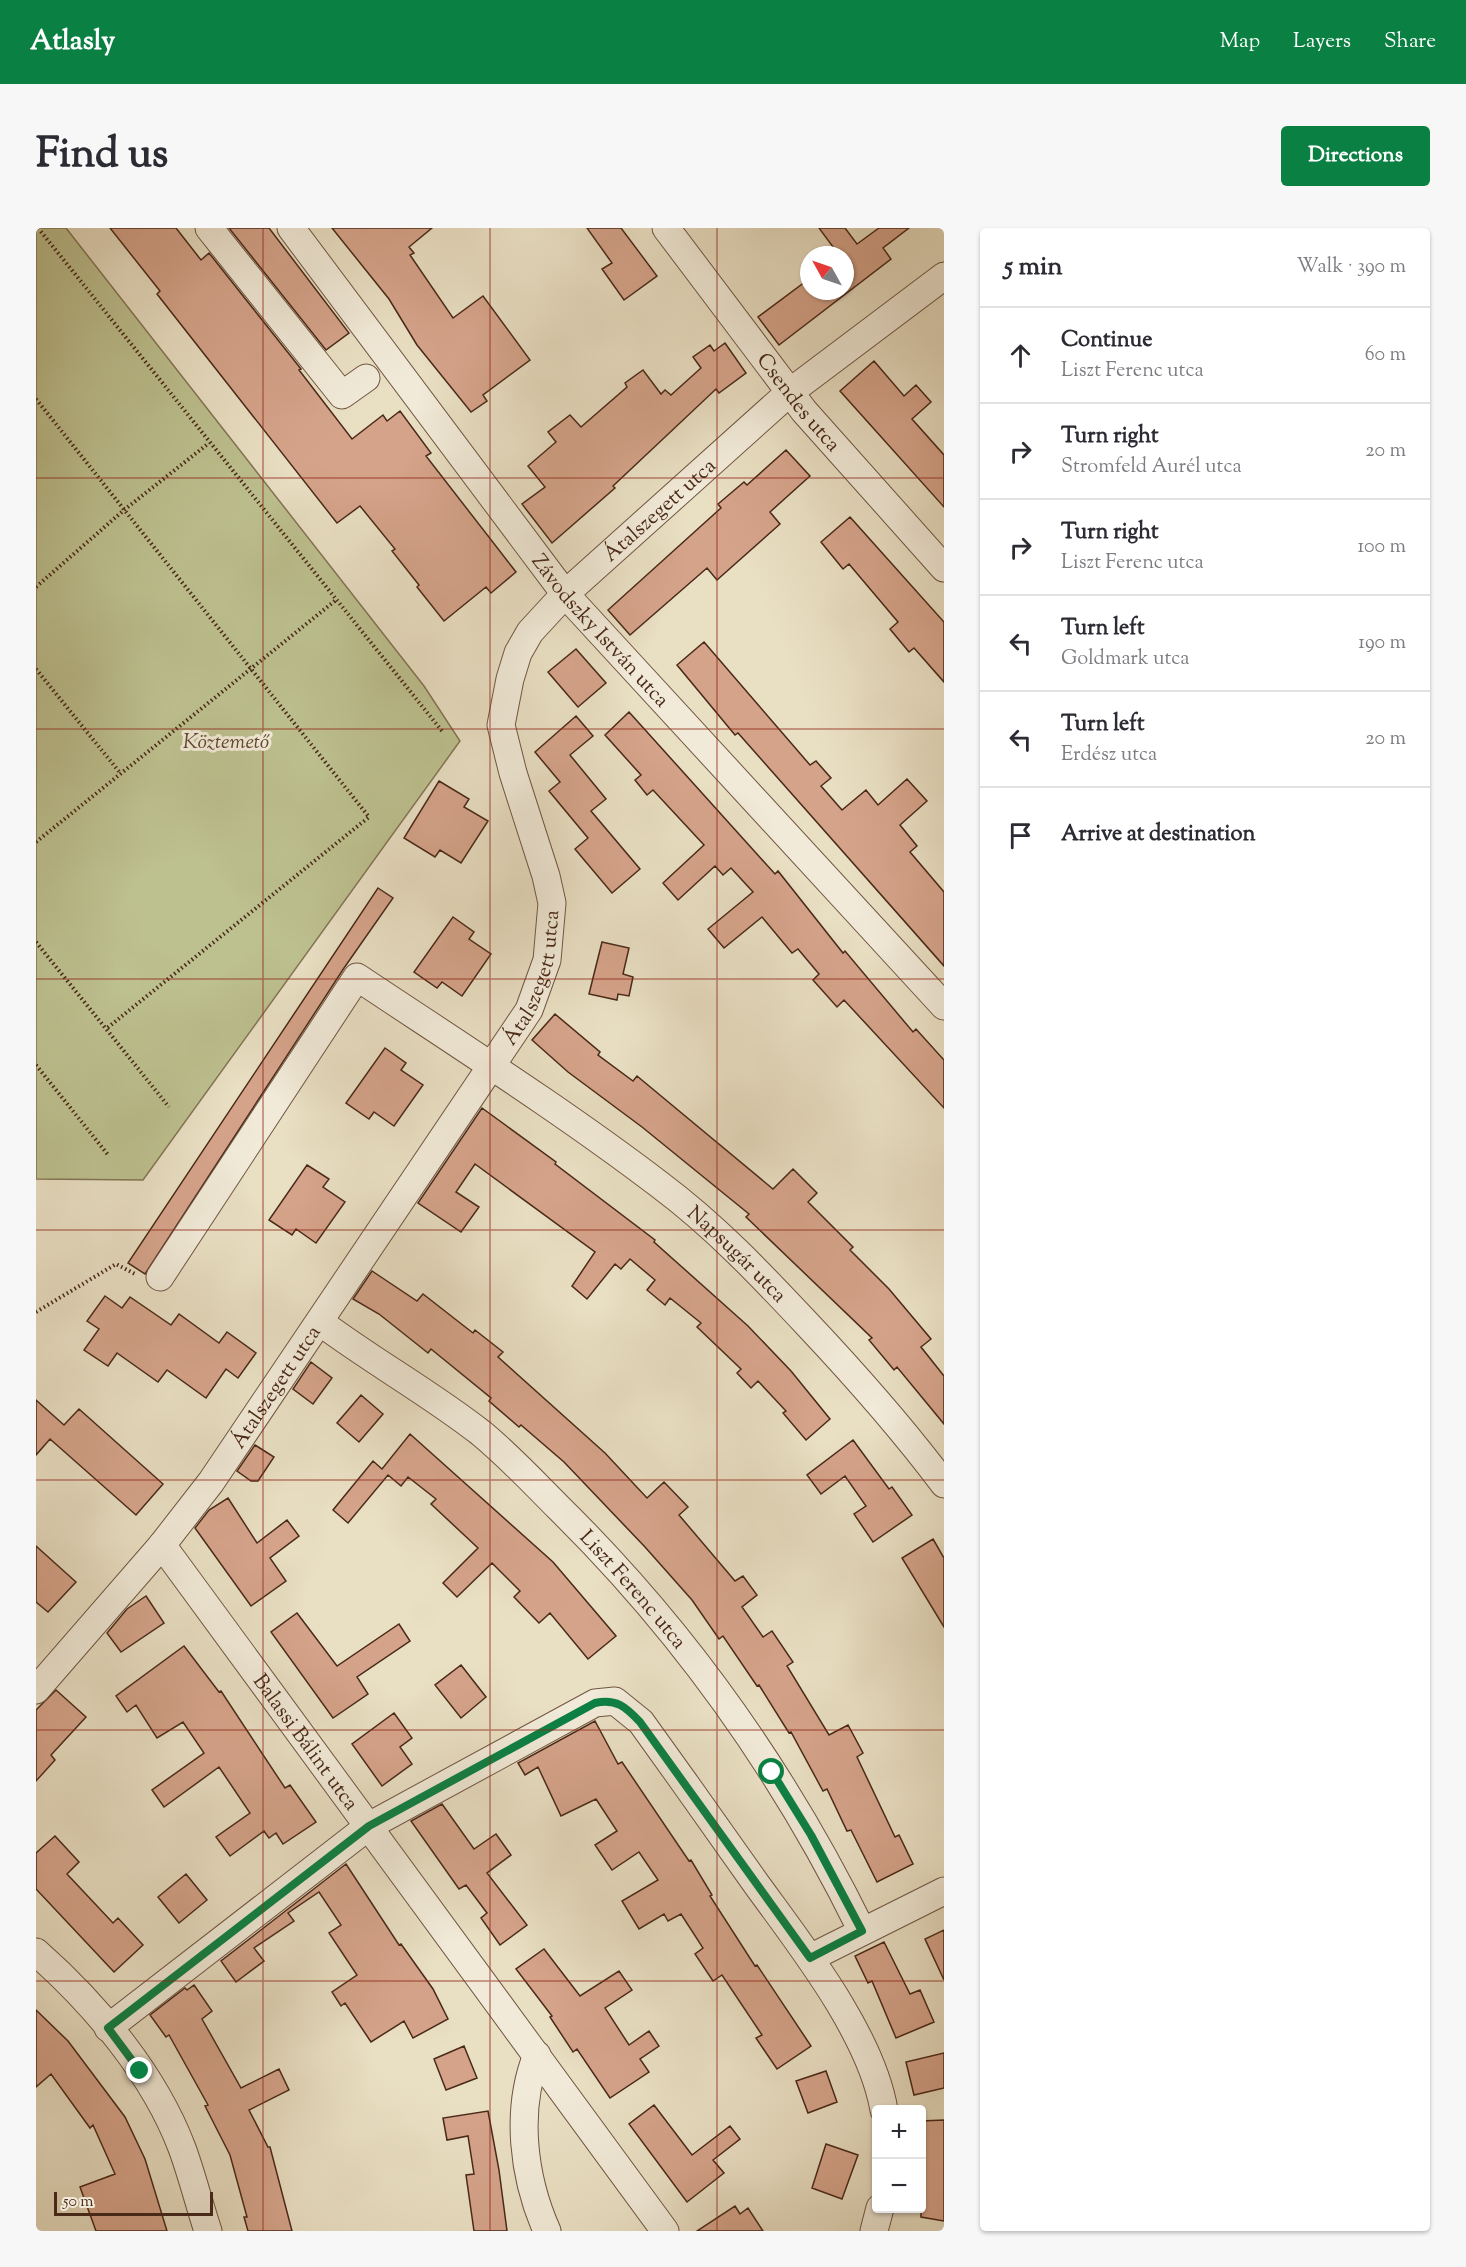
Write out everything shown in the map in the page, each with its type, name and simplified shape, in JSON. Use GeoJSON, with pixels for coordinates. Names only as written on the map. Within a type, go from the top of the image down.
{"type":"FeatureCollection","features":[{"type":"Feature","properties":{"kind":"street"},"geometry":{"type":"LineString","coordinates":[[209,228],[342,395],[366,378]]}},
{"type":"Feature","properties":{"kind":"street","name":"Závodszky István utca"},"geometry":{"type":"LineString","coordinates":[[291,228],[565,594],[944,1006]]}},
{"type":"Feature","properties":{"kind":"street","name":"Csendes utca"},"geometry":{"type":"LineString","coordinates":[[666,228],[790,392],[944,568]]}},
{"type":"Feature","properties":{"kind":"street","name":"Átalszegett utca"},"geometry":{"type":"LineString","coordinates":[[37,1686],[162,1545],[211,1482],[528,1010],[547,960],[551,911],[546,876],[504,744],[501,725],[503,706],[518,653],[530,632],[565,594],[790,392],[944,276]]}},
{"type":"Feature","properties":{"kind":"street","name":"Napsugár utca"},"geometry":{"type":"LineString","coordinates":[[160,1277],[357,977],[492,1066],[661,1185],[722,1238],[862,1384],[944,1484]]}},
{"type":"Feature","properties":{"kind":"street","name":"Liszt Ferenc utca"},"geometry":{"type":"LineString","coordinates":[[320,1322],[481,1433],[572,1521],[645,1599],[733,1711],[811,1835],[862,1931]]}},
{"type":"Feature","properties":{"kind":"street","name":"Balassi Bálint utca"},"geometry":{"type":"LineString","coordinates":[[162,1545],[665,2231]]}},
{"type":"Feature","properties":{"kind":"street"},"geometry":{"type":"LineString","coordinates":[[108,2028],[369,1826],[595,1703],[615,1701],[640,1722],[810,1958],[865,2049],[883,2105]]}},
{"type":"Feature","properties":{"kind":"street"},"geometry":{"type":"LineString","coordinates":[[810,1958],[944,1891]]}},
{"type":"Feature","properties":{"kind":"street"},"geometry":{"type":"LineString","coordinates":[[36,1952],[80,1995],[108,2028],[161,2104],[182,2147],[208,2231]]}},
{"type":"Feature","properties":{"kind":"street"},"geometry":{"type":"LineString","coordinates":[[537,2055],[525,2093],[525,2141],[528,2171],[547,2231]]}},
{"type":"Feature","properties":{"kind":"street"},"geometry":{"type":"LineString","coordinates":[[874,2231],[879,2213]]}},
{"type":"Feature","properties":{"kind":"path"},"geometry":{"type":"LineString","coordinates":[[38,228],[442,731]]}},
{"type":"Feature","properties":{"kind":"path"},"geometry":{"type":"LineString","coordinates":[[36,399],[369,817],[106,1029]]}},
{"type":"Feature","properties":{"kind":"path"},"geometry":{"type":"LineString","coordinates":[[36,587],[124,510],[209,443]]}},
{"type":"Feature","properties":{"kind":"path"},"geometry":{"type":"LineString","coordinates":[[36,842],[336,600]]}},
{"type":"Feature","properties":{"kind":"path"},"geometry":{"type":"LineString","coordinates":[[36,669],[121,774]]}},
{"type":"Feature","properties":{"kind":"path"},"geometry":{"type":"LineString","coordinates":[[36,942],[169,1107]]}},
{"type":"Feature","properties":{"kind":"path"},"geometry":{"type":"LineString","coordinates":[[36,1065],[109,1156]]}},
{"type":"Feature","properties":{"kind":"path"},"geometry":{"type":"LineString","coordinates":[[36,1312],[116,1264],[153,1283],[160,1277]]}},
{"type":"Feature","properties":{"kind":"green space","name":"Köztemető"},"geometry":{"type":"Polygon","coordinates":[[[36,228],[66,228],[424,686],[460,741],[143,1180],[36,1179],[36,228]]]}},
{"type":"Feature","properties":{"kind":"building"},"geometry":{"type":"Polygon","coordinates":[[[110,228],[176,228],[201,260],[209,253],[301,369],[299,370],[352,439],[383,415],[387,421],[400,411],[431,453],[426,456],[516,572],[491,593],[486,587],[444,621],[392,551],[395,549],[360,506],[337,523],[157,294],[160,291],[110,228]]]}},
{"type":"Feature","properties":{"kind":"building"},"geometry":{"type":"Polygon","coordinates":[[[229,228],[269,228],[349,333],[326,350],[229,228]]]}},
{"type":"Feature","properties":{"kind":"building"},"geometry":{"type":"Polygon","coordinates":[[[332,228],[432,228],[409,247],[414,253],[410,255],[453,318],[483,296],[530,360],[483,395],[487,401],[471,412],[417,345],[389,299],[332,228]]]}},
{"type":"Feature","properties":{"kind":"building"},"geometry":{"type":"Polygon","coordinates":[[[587,228],[621,228],[657,276],[624,300],[602,269],[612,263],[587,228]]]}},
{"type":"Feature","properties":{"kind":"building"},"geometry":{"type":"Polygon","coordinates":[[[819,228],[845,228],[857,244],[879,228],[909,228],[883,248],[891,259],[854,287],[854,246],[832,246],[819,228]]]}},
{"type":"Feature","properties":{"kind":"building"},"geometry":{"type":"Polygon","coordinates":[[[800,286],[800,300],[838,300],[779,345],[758,317],[800,286]]]}},
{"type":"Feature","properties":{"kind":"building"},"geometry":{"type":"Polygon","coordinates":[[[725,343],[746,373],[719,393],[716,389],[613,486],[615,488],[552,543],[522,504],[545,487],[528,466],[556,442],[548,432],[570,415],[581,427],[627,387],[625,383],[643,370],[661,394],[665,390],[671,395],[701,368],[693,357],[710,345],[714,351],[725,343]]]}},
{"type":"Feature","properties":{"kind":"building"},"geometry":{"type":"Polygon","coordinates":[[[874,361],[904,396],[916,385],[931,402],[912,419],[944,455],[944,507],[840,391],[874,361]]]}},
{"type":"Feature","properties":{"kind":"building"},"geometry":{"type":"Polygon","coordinates":[[[786,450],[810,476],[770,512],[780,524],[717,580],[707,568],[630,635],[608,610],[721,508],[718,504],[744,482],[747,485],[786,450]]]}},
{"type":"Feature","properties":{"kind":"building"},"geometry":{"type":"Polygon","coordinates":[[[850,517],[944,622],[944,682],[914,648],[909,652],[890,629],[898,622],[849,564],[843,569],[821,542],[850,517]]]}},
{"type":"Feature","properties":{"kind":"building"},"geometry":{"type":"Polygon","coordinates":[[[704,642],[810,765],[816,761],[831,778],[821,786],[842,810],[866,790],[878,805],[907,779],[927,801],[900,825],[917,846],[910,852],[944,892],[944,966],[738,733],[735,735],[677,665],[704,642]]]}},
{"type":"Feature","properties":{"kind":"building"},"geometry":{"type":"Polygon","coordinates":[[[576,649],[606,683],[578,707],[548,672],[576,649]]]}},
{"type":"Feature","properties":{"kind":"building"},"geometry":{"type":"Polygon","coordinates":[[[629,712],[775,874],[778,871],[843,953],[845,951],[913,1032],[916,1029],[944,1060],[944,1108],[844,1000],[837,1007],[813,980],[819,974],[798,949],[792,953],[762,917],[724,948],[708,929],[753,892],[731,868],[723,875],[715,866],[678,900],[663,883],[704,845],[653,790],[647,795],[635,780],[641,775],[605,735],[629,712]]]}},
{"type":"Feature","properties":{"kind":"building"},"geometry":{"type":"Polygon","coordinates":[[[576,716],[593,736],[570,755],[606,799],[591,811],[640,869],[612,893],[575,849],[588,838],[549,791],[560,782],[535,752],[576,716]]]}},
{"type":"Feature","properties":{"kind":"building"},"geometry":{"type":"Polygon","coordinates":[[[439,781],[469,799],[464,807],[488,821],[461,863],[440,850],[435,857],[404,838],[439,781]]]}},
{"type":"Feature","properties":{"kind":"building"},"geometry":{"type":"Polygon","coordinates":[[[378,888],[393,898],[344,968],[145,1274],[128,1263],[378,888]]]}},
{"type":"Feature","properties":{"kind":"building"},"geometry":{"type":"Polygon","coordinates":[[[453,917],[474,932],[469,939],[491,954],[462,996],[442,982],[437,988],[414,972],[453,917]]]}},
{"type":"Feature","properties":{"kind":"building"},"geometry":{"type":"Polygon","coordinates":[[[602,942],[629,948],[623,974],[633,977],[629,996],[618,994],[617,1000],[589,994],[602,942]]]}},
{"type":"Feature","properties":{"kind":"building"},"geometry":{"type":"Polygon","coordinates":[[[555,1014],[600,1052],[598,1055],[633,1081],[637,1076],[773,1189],[793,1169],[817,1193],[808,1202],[853,1247],[850,1250],[889,1289],[931,1339],[921,1347],[944,1376],[944,1424],[897,1367],[894,1370],[869,1340],[872,1338],[746,1217],[749,1214],[642,1127],[568,1072],[532,1040],[555,1014]]]}},
{"type":"Feature","properties":{"kind":"building"},"geometry":{"type":"Polygon","coordinates":[[[385,1048],[406,1063],[401,1070],[423,1085],[394,1126],[374,1112],[369,1119],[346,1103],[385,1048]]]}},
{"type":"Feature","properties":{"kind":"building"},"geometry":{"type":"Polygon","coordinates":[[[482,1108],[556,1162],[555,1164],[655,1240],[654,1242],[748,1326],[791,1371],[830,1419],[806,1440],[783,1413],[786,1411],[758,1381],[751,1388],[737,1373],[741,1369],[697,1327],[701,1323],[670,1298],[665,1305],[647,1290],[655,1280],[630,1259],[621,1269],[615,1264],[587,1299],[572,1286],[595,1252],[475,1164],[456,1192],[479,1207],[461,1232],[418,1203],[482,1108]]]}},
{"type":"Feature","properties":{"kind":"building"},"geometry":{"type":"Polygon","coordinates":[[[307,1165],[329,1179],[323,1187],[345,1202],[316,1243],[296,1229],[292,1235],[269,1220],[307,1165]]]}},
{"type":"Feature","properties":{"kind":"building"},"geometry":{"type":"Polygon","coordinates":[[[372,1271],[417,1301],[423,1294],[473,1333],[475,1330],[503,1352],[498,1357],[605,1453],[647,1498],[664,1482],[688,1507],[679,1515],[735,1581],[743,1576],[757,1595],[742,1607],[763,1637],[772,1631],[793,1662],[787,1666],[829,1735],[848,1725],[863,1753],[857,1757],[895,1837],[899,1835],[913,1864],[877,1882],[851,1830],[847,1831],[827,1789],[823,1791],[791,1732],[789,1733],[759,1685],[757,1686],[723,1636],[719,1639],[692,1600],[564,1462],[521,1425],[519,1427],[489,1401],[491,1398],[431,1349],[428,1353],[379,1314],[353,1299],[372,1271]]]}},
{"type":"Feature","properties":{"kind":"building"},"geometry":{"type":"Polygon","coordinates":[[[105,1296],[122,1308],[130,1297],[171,1325],[179,1314],[219,1343],[227,1332],[256,1353],[238,1378],[226,1369],[206,1398],[167,1370],[158,1382],[117,1353],[108,1366],[84,1350],[99,1329],[87,1321],[105,1296]]]}},
{"type":"Feature","properties":{"kind":"building"},"geometry":{"type":"Polygon","coordinates":[[[311,1362],[332,1378],[313,1404],[293,1389],[311,1362]]]}},
{"type":"Feature","properties":{"kind":"building"},"geometry":{"type":"Polygon","coordinates":[[[361,1395],[383,1414],[359,1442],[337,1423],[361,1395]]]}},
{"type":"Feature","properties":{"kind":"building"},"geometry":{"type":"Polygon","coordinates":[[[36,1400],[64,1425],[79,1409],[163,1484],[136,1515],[50,1439],[36,1455],[36,1400]]]}},
{"type":"Feature","properties":{"kind":"building"},"geometry":{"type":"Polygon","coordinates":[[[410,1434],[553,1562],[616,1636],[588,1659],[550,1613],[539,1623],[514,1597],[520,1591],[492,1563],[457,1597],[443,1583],[478,1548],[431,1504],[436,1499],[408,1477],[401,1486],[388,1475],[348,1523],[333,1510],[373,1461],[382,1469],[410,1434]]]}},
{"type":"Feature","properties":{"kind":"building"},"geometry":{"type":"Polygon","coordinates":[[[853,1440],[889,1489],[892,1487],[912,1515],[873,1542],[854,1514],[866,1506],[845,1476],[821,1494],[807,1475],[853,1440]]]}},
{"type":"Feature","properties":{"kind":"building"},"geometry":{"type":"Polygon","coordinates":[[[255,1445],[274,1457],[258,1481],[251,1481],[237,1471],[255,1445]]]}},
{"type":"Feature","properties":{"kind":"building"},"geometry":{"type":"Polygon","coordinates":[[[228,1498],[257,1543],[287,1520],[299,1536],[270,1558],[286,1581],[251,1606],[195,1528],[209,1510],[228,1498]]]}},
{"type":"Feature","properties":{"kind":"building"},"geometry":{"type":"Polygon","coordinates":[[[933,1539],[944,1558],[944,1627],[902,1558],[933,1539]]]}},
{"type":"Feature","properties":{"kind":"building"},"geometry":{"type":"Polygon","coordinates":[[[36,1546],[76,1582],[48,1612],[36,1602],[36,1546]]]}},
{"type":"Feature","properties":{"kind":"building"},"geometry":{"type":"Polygon","coordinates":[[[146,1596],[164,1623],[121,1652],[107,1633],[127,1609],[146,1596]]]}},
{"type":"Feature","properties":{"kind":"building"},"geometry":{"type":"Polygon","coordinates":[[[297,1613],[337,1666],[399,1624],[410,1641],[357,1677],[368,1694],[333,1718],[271,1632],[297,1613]]]}},
{"type":"Feature","properties":{"kind":"building"},"geometry":{"type":"Polygon","coordinates":[[[184,1646],[219,1692],[221,1691],[285,1788],[290,1785],[316,1822],[283,1844],[276,1833],[269,1838],[264,1831],[230,1856],[216,1837],[250,1813],[219,1767],[164,1807],[152,1790],[204,1753],[183,1722],[157,1738],[136,1705],[127,1712],[116,1696],[184,1646]]]}},
{"type":"Feature","properties":{"kind":"building"},"geometry":{"type":"Polygon","coordinates":[[[461,1665],[486,1697],[461,1718],[435,1685],[461,1665]]]}},
{"type":"Feature","properties":{"kind":"building"},"geometry":{"type":"Polygon","coordinates":[[[56,1690],[86,1717],[51,1755],[55,1760],[36,1781],[36,1710],[56,1690]]]}},
{"type":"Feature","properties":{"kind":"building"},"geometry":{"type":"Polygon","coordinates":[[[394,1713],[412,1738],[400,1747],[412,1764],[382,1786],[352,1744],[394,1713]]]}},
{"type":"Feature","properties":{"kind":"building"},"geometry":{"type":"Polygon","coordinates":[[[595,1721],[618,1764],[622,1762],[689,1861],[691,1860],[712,1895],[710,1896],[755,1966],[757,1965],[811,2046],[777,2069],[756,2038],[762,2035],[722,1975],[713,1981],[695,1954],[703,1948],[681,1914],[668,1921],[664,1914],[639,1929],[622,1901],[658,1880],[639,1852],[612,1870],[595,1845],[617,1831],[596,1799],[561,1816],[538,1767],[525,1775],[518,1763],[595,1721]]]}},
{"type":"Feature","properties":{"kind":"building"},"geometry":{"type":"Polygon","coordinates":[[[442,1804],[474,1849],[496,1834],[511,1855],[487,1873],[527,1925],[500,1945],[481,1918],[487,1913],[466,1885],[459,1889],[411,1821],[442,1804]]]}},
{"type":"Feature","properties":{"kind":"building"},"geometry":{"type":"Polygon","coordinates":[[[55,1836],[79,1862],[67,1874],[113,1923],[118,1918],[143,1945],[114,1972],[36,1889],[36,1853],[55,1836]]]}},
{"type":"Feature","properties":{"kind":"building"},"geometry":{"type":"Polygon","coordinates":[[[346,1864],[399,1945],[401,1944],[433,1989],[448,2019],[413,2038],[404,2021],[371,2042],[345,2003],[341,2006],[332,1992],[357,1975],[329,1933],[341,1925],[319,1892],[288,1913],[294,1921],[254,1948],[264,1961],[236,1982],[221,1961],[346,1864]]]}},
{"type":"Feature","properties":{"kind":"building"},"geometry":{"type":"Polygon","coordinates":[[[186,1874],[207,1900],[179,1923],[158,1897],[186,1874]]]}},
{"type":"Feature","properties":{"kind":"building"},"geometry":{"type":"Polygon","coordinates":[[[944,1930],[944,1980],[925,1939],[944,1930]]]}},
{"type":"Feature","properties":{"kind":"building"},"geometry":{"type":"Polygon","coordinates":[[[884,1942],[910,1994],[920,1990],[934,2022],[896,2038],[872,1981],[868,1983],[855,1956],[884,1942]]]}},
{"type":"Feature","properties":{"kind":"building"},"geometry":{"type":"Polygon","coordinates":[[[544,1949],[580,1996],[619,1971],[632,1990],[605,2008],[629,2045],[649,2031],[659,2046],[640,2059],[649,2072],[610,2098],[577,2049],[573,2052],[550,2017],[552,2016],[516,1969],[544,1949]]]}},
{"type":"Feature","properties":{"kind":"building"},"geometry":{"type":"Polygon","coordinates":[[[194,1985],[212,2011],[202,2019],[241,2088],[279,2069],[289,2090],[249,2110],[270,2147],[292,2231],[248,2231],[244,2217],[247,2217],[230,2155],[205,2106],[208,2105],[169,2035],[166,2037],[150,2015],[185,1988],[187,1990],[194,1985]]]}},
{"type":"Feature","properties":{"kind":"building"},"geometry":{"type":"Polygon","coordinates":[[[36,2010],[68,2041],[125,2117],[145,2159],[167,2231],[96,2231],[80,2187],[115,2174],[93,2125],[90,2128],[51,2074],[36,2087],[36,2010]]]}},
{"type":"Feature","properties":{"kind":"building"},"geometry":{"type":"Polygon","coordinates":[[[464,2046],[477,2078],[446,2090],[434,2059],[464,2046]]]}},
{"type":"Feature","properties":{"kind":"building"},"geometry":{"type":"Polygon","coordinates":[[[944,2053],[944,2088],[914,2095],[906,2062],[944,2053]]]}},
{"type":"Feature","properties":{"kind":"building"},"geometry":{"type":"Polygon","coordinates":[[[826,2071],[837,2102],[808,2113],[796,2081],[826,2071]]]}},
{"type":"Feature","properties":{"kind":"building"},"geometry":{"type":"Polygon","coordinates":[[[654,2105],[692,2155],[730,2126],[740,2139],[713,2160],[724,2173],[687,2202],[629,2124],[654,2105]]]}},
{"type":"Feature","properties":{"kind":"building"},"geometry":{"type":"Polygon","coordinates":[[[488,2111],[507,2231],[474,2231],[466,2175],[474,2174],[468,2136],[447,2140],[443,2118],[488,2111]]]}},
{"type":"Feature","properties":{"kind":"building"},"geometry":{"type":"Polygon","coordinates":[[[944,2120],[944,2221],[921,2217],[921,2213],[926,2213],[926,2121],[944,2120]]]}},
{"type":"Feature","properties":{"kind":"building"},"geometry":{"type":"Polygon","coordinates":[[[826,2144],[858,2155],[842,2199],[812,2188],[826,2144]]]}},
{"type":"Feature","properties":{"kind":"building"},"geometry":{"type":"Polygon","coordinates":[[[735,2206],[740,2214],[748,2208],[763,2231],[697,2231],[735,2206]]]}},
{"type":"Feature","properties":{"kind":"route"},"geometry":{"type":"LineString","coordinates":[[140,2071],[108,2028],[369,1826],[595,1703],[605,1700],[615,1701],[627,1708],[640,1722],[810,1958],[862,1931],[811,1835],[772,1772]]}}]}
